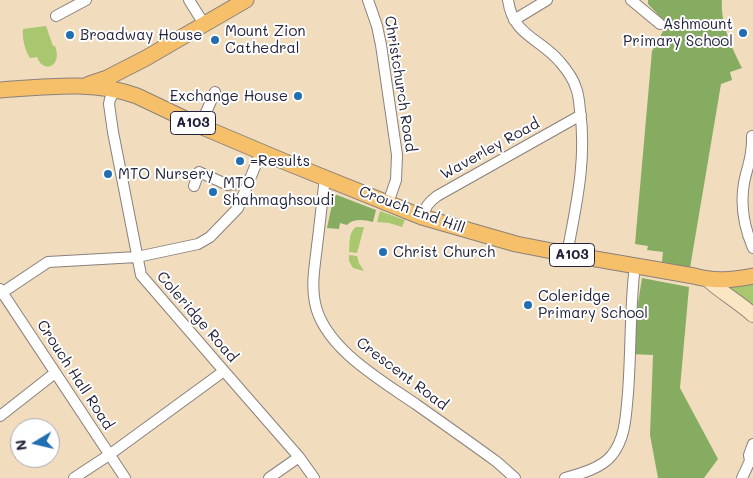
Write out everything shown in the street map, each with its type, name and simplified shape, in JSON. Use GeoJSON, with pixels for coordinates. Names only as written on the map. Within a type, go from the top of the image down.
{"type":"FeatureCollection","features":[{"type":"Feature","properties":{"kind":"main road"},"geometry":{"type":"LineString","coordinates":[[81,87],[107,78],[146,58],[246,0]]}},
{"type":"Feature","properties":{"kind":"main road"},"geometry":{"type":"LineString","coordinates":[[116,90],[128,74],[146,58]]}},
{"type":"Feature","properties":{"kind":"main road","name":"A103"},"geometry":{"type":"LineString","coordinates":[[0,90],[81,87],[116,90]]}},
{"type":"Feature","properties":{"kind":"main road","name":"Crouch End Hill"},"geometry":{"type":"LineString","coordinates":[[116,90],[137,96],[261,152],[422,217],[516,244],[715,280]]}},
{"type":"Feature","properties":{"kind":"main road","name":"A103"},"geometry":{"type":"LineString","coordinates":[[715,280],[740,279],[753,276]]}},
{"type":"Feature","properties":{"kind":"main road"},"geometry":{"type":"LineString","coordinates":[[715,280],[726,289],[735,301],[753,315]]}},
{"type":"Feature","properties":{"kind":"street"},"geometry":{"type":"LineString","coordinates":[[56,16],[86,0]]}},
{"type":"Feature","properties":{"kind":"street"},"geometry":{"type":"LineString","coordinates":[[189,0],[204,24]]}},
{"type":"Feature","properties":{"kind":"street","name":"Christchurch Road"},"geometry":{"type":"LineString","coordinates":[[368,0],[381,45],[397,155],[396,180],[388,203]]}},
{"type":"Feature","properties":{"kind":"street"},"geometry":{"type":"LineString","coordinates":[[508,0],[514,20],[521,30],[556,56],[571,75],[577,89],[583,140],[580,183],[567,254]]}},
{"type":"Feature","properties":{"kind":"street"},"geometry":{"type":"LineString","coordinates":[[514,20],[547,0]]}},
{"type":"Feature","properties":{"kind":"street"},"geometry":{"type":"LineString","coordinates":[[631,0],[660,24]]}},
{"type":"Feature","properties":{"kind":"street","name":"Coleridge Road"},"geometry":{"type":"LineString","coordinates":[[116,90],[109,104],[141,275],[299,457],[314,478]]}},
{"type":"Feature","properties":{"kind":"street"},"geometry":{"type":"LineString","coordinates":[[200,126],[216,92]]}},
{"type":"Feature","properties":{"kind":"street","name":"Waverley Road"},"geometry":{"type":"LineString","coordinates":[[422,217],[424,209],[437,196],[581,116]]}},
{"type":"Feature","properties":{"kind":"street"},"geometry":{"type":"LineString","coordinates":[[752,136],[752,151],[744,180],[742,202],[746,229],[753,248]]}},
{"type":"Feature","properties":{"kind":"street"},"geometry":{"type":"LineString","coordinates":[[1,292],[48,262],[137,257],[198,244],[210,237],[238,208],[243,189],[261,152]]}},
{"type":"Feature","properties":{"kind":"street"},"geometry":{"type":"LineString","coordinates":[[194,186],[198,172],[228,185]]}},
{"type":"Feature","properties":{"kind":"street","name":"Crescent Road"},"geometry":{"type":"LineString","coordinates":[[325,178],[313,282],[315,304],[324,326],[334,340],[371,373],[497,462],[515,478]]}},
{"type":"Feature","properties":{"kind":"street"},"geometry":{"type":"LineString","coordinates":[[564,478],[584,475],[612,456],[620,442],[624,428],[629,373],[634,274]]}},
{"type":"Feature","properties":{"kind":"street","name":"Crouch Hall Road"},"geometry":{"type":"LineString","coordinates":[[1,292],[125,478]]}},
{"type":"Feature","properties":{"kind":"street"},"geometry":{"type":"LineString","coordinates":[[74,478],[109,455],[224,371]]}},
{"type":"Feature","properties":{"kind":"street"},"geometry":{"type":"LineString","coordinates":[[0,416],[55,373]]}},
{"type":"Feature","properties":{"kind":"street"},"geometry":{"type":"LineString","coordinates":[[742,478],[750,461],[749,455],[753,444]]}},
{"type":"Feature","properties":{"kind":"street"},"geometry":{"type":"LineString","coordinates":[[269,478],[299,457]]}},
{"type":"Feature","properties":{"kind":"green space"},"geometry":{"type":"Polygon","coordinates":[[[648,0],[722,0],[725,26],[742,68],[730,72],[732,80],[721,84],[690,268],[662,262],[663,252],[647,250],[648,246],[635,244],[652,51],[667,24],[648,4],[648,0]]]}},
{"type":"Feature","properties":{"kind":"green space"},"geometry":{"type":"Polygon","coordinates":[[[46,26],[57,53],[54,63],[47,67],[37,57],[30,58],[24,44],[23,33],[23,29],[46,26]]]}},
{"type":"Feature","properties":{"kind":"green space"},"geometry":{"type":"Polygon","coordinates":[[[334,195],[376,210],[373,222],[356,220],[347,225],[340,223],[339,229],[327,228],[334,195]]]}},
{"type":"Feature","properties":{"kind":"green space"},"geometry":{"type":"Polygon","coordinates":[[[380,211],[405,220],[402,227],[377,222],[380,211]]]}},
{"type":"Feature","properties":{"kind":"green space"},"geometry":{"type":"Polygon","coordinates":[[[356,227],[364,227],[357,253],[349,252],[351,235],[356,227]]]}},
{"type":"Feature","properties":{"kind":"green space"},"geometry":{"type":"Polygon","coordinates":[[[349,255],[357,256],[364,271],[353,268],[349,261],[349,255]]]}},
{"type":"Feature","properties":{"kind":"green space"},"geometry":{"type":"Polygon","coordinates":[[[753,276],[753,315],[735,301],[723,280],[753,276]]]}},
{"type":"Feature","properties":{"kind":"green space"},"geometry":{"type":"Polygon","coordinates":[[[642,278],[689,287],[680,388],[718,459],[704,478],[658,478],[650,435],[653,355],[630,354],[642,278]]]}},
{"type":"Feature","properties":{"kind":"tunnel"},"geometry":{"type":"LineString","coordinates":[[228,185],[239,189]]}},
{"type":"Feature","properties":{"kind":"place","name":"Ashmount Primary School"},"geometry":{"type":"Point","coordinates":[743,33]}},
{"type":"Feature","properties":{"kind":"place","name":"Broadway House"},"geometry":{"type":"Point","coordinates":[70,35]}},
{"type":"Feature","properties":{"kind":"place","name":"Mount Zion Cathedral"},"geometry":{"type":"Point","coordinates":[215,40]}},
{"type":"Feature","properties":{"kind":"place","name":"Exchange House"},"geometry":{"type":"Point","coordinates":[298,96]}},
{"type":"Feature","properties":{"kind":"place","name":"=Results"},"geometry":{"type":"Point","coordinates":[240,161]}},
{"type":"Feature","properties":{"kind":"place","name":"MTO Nursery"},"geometry":{"type":"Point","coordinates":[108,174]}},
{"type":"Feature","properties":{"kind":"place","name":"MTO Shahmaghsoudi"},"geometry":{"type":"Point","coordinates":[213,192]}},
{"type":"Feature","properties":{"kind":"place","name":"Christ Church"},"geometry":{"type":"Point","coordinates":[383,252]}},
{"type":"Feature","properties":{"kind":"place","name":"Coleridge Primary School"},"geometry":{"type":"Point","coordinates":[528,305]}}]}
